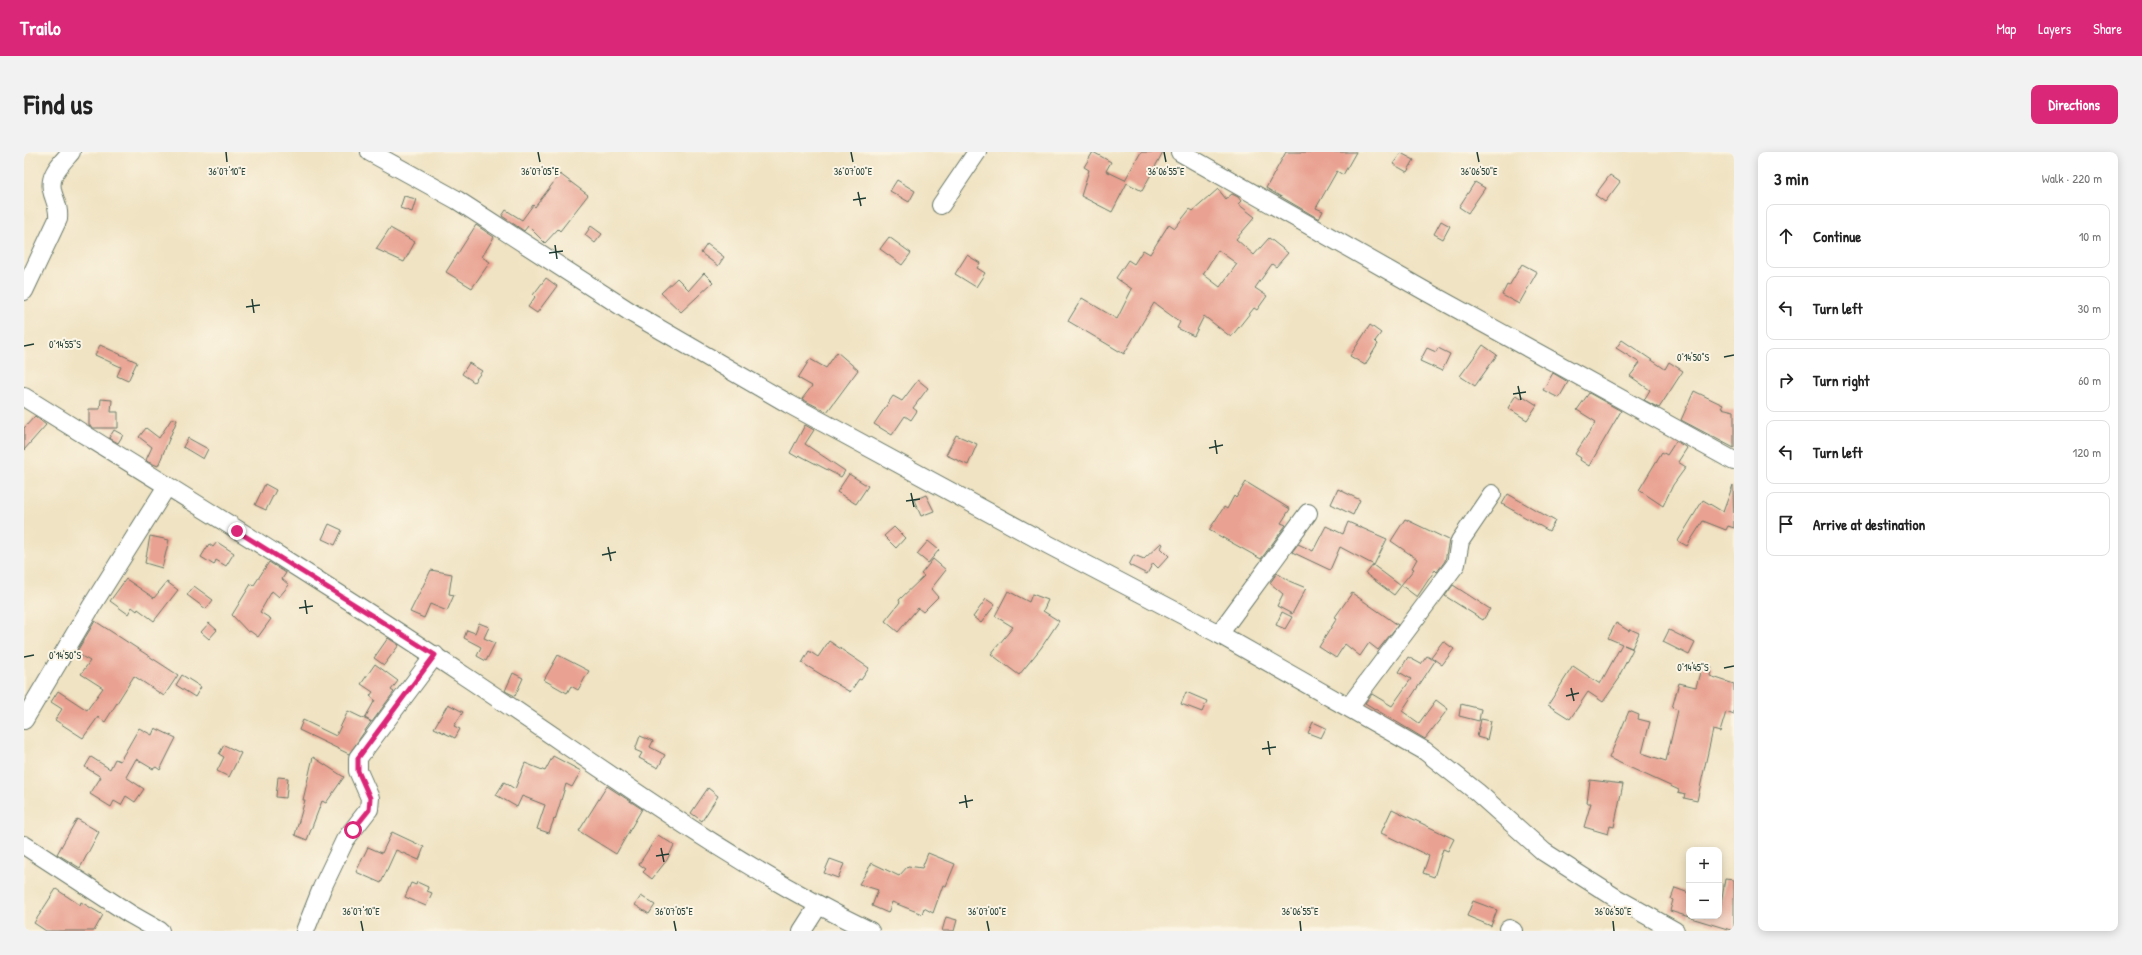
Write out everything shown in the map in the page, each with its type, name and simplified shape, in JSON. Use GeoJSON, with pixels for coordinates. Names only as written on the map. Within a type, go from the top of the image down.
{"type":"FeatureCollection","features":[{"type":"Feature","properties":{"kind":"street"},"geometry":{"type":"LineString","coordinates":[[24,291],[58,219],[59,208],[51,186],[52,177],[57,168],[71,152]]}},
{"type":"Feature","properties":{"kind":"street"},"geometry":{"type":"LineString","coordinates":[[370,152],[457,200],[632,313],[789,404],[1049,545],[1219,634],[1425,751],[1477,792],[1544,852],[1616,898],[1675,931]]}},
{"type":"Feature","properties":{"kind":"street"},"geometry":{"type":"LineString","coordinates":[[941,205],[977,152]]}},
{"type":"Feature","properties":{"kind":"street"},"geometry":{"type":"LineString","coordinates":[[1180,152],[1432,295],[1734,461]]}},
{"type":"Feature","properties":{"kind":"street"},"geometry":{"type":"LineString","coordinates":[[24,397],[435,655],[703,837],[818,906],[870,931]]}},
{"type":"Feature","properties":{"kind":"street"},"geometry":{"type":"LineString","coordinates":[[24,720],[91,607],[167,486]]}},
{"type":"Feature","properties":{"kind":"street"},"geometry":{"type":"LineString","coordinates":[[1349,707],[1456,564],[1460,541],[1492,494]]}},
{"type":"Feature","properties":{"kind":"street"},"geometry":{"type":"LineString","coordinates":[[1219,634],[1308,513]]}},
{"type":"Feature","properties":{"kind":"street"},"geometry":{"type":"LineString","coordinates":[[305,931],[322,888],[346,840],[369,810],[370,798],[358,771],[358,758],[435,655]]}},
{"type":"Feature","properties":{"kind":"street"},"geometry":{"type":"LineString","coordinates":[[24,844],[130,914],[160,931]]}},
{"type":"Feature","properties":{"kind":"street"},"geometry":{"type":"LineString","coordinates":[[802,931],[818,906]]}},
{"type":"Feature","properties":{"kind":"building"},"geometry":{"type":"Polygon","coordinates":[[[1093,152],[1111,162],[1106,171],[1125,180],[1141,152],[1163,152],[1142,191],[1127,183],[1112,212],[1081,196],[1089,170],[1084,167],[1093,152]]]}},
{"type":"Feature","properties":{"kind":"building"},"geometry":{"type":"Polygon","coordinates":[[[1286,152],[1356,152],[1343,175],[1337,171],[1316,208],[1323,211],[1319,219],[1266,188],[1286,152]]]}},
{"type":"Feature","properties":{"kind":"building"},"geometry":{"type":"Polygon","coordinates":[[[1401,153],[1414,160],[1407,172],[1393,164],[1401,153]]]}},
{"type":"Feature","properties":{"kind":"building"},"geometry":{"type":"Polygon","coordinates":[[[560,174],[588,195],[560,231],[558,229],[545,243],[528,226],[524,231],[502,216],[506,210],[522,220],[533,205],[535,207],[560,174]]]}},
{"type":"Feature","properties":{"kind":"building"},"geometry":{"type":"Polygon","coordinates":[[[1610,175],[1620,182],[1605,202],[1595,195],[1610,175]]]}},
{"type":"Feature","properties":{"kind":"building"},"geometry":{"type":"Polygon","coordinates":[[[897,180],[915,191],[909,202],[890,191],[897,180]]]}},
{"type":"Feature","properties":{"kind":"building"},"geometry":{"type":"Polygon","coordinates":[[[1475,182],[1485,188],[1468,213],[1459,207],[1475,182]]]}},
{"type":"Feature","properties":{"kind":"building"},"geometry":{"type":"Polygon","coordinates":[[[1218,189],[1226,199],[1232,194],[1238,197],[1241,201],[1238,204],[1255,217],[1236,239],[1254,255],[1269,238],[1288,253],[1276,267],[1272,264],[1255,288],[1267,296],[1257,310],[1254,308],[1231,337],[1204,316],[1194,336],[1177,328],[1180,322],[1154,303],[1124,354],[1068,321],[1082,298],[1117,319],[1132,289],[1116,278],[1128,260],[1134,264],[1143,250],[1150,254],[1169,224],[1175,228],[1190,209],[1193,211],[1218,189]],[[1218,250],[1203,274],[1220,287],[1237,264],[1218,250]]]}},
{"type":"Feature","properties":{"kind":"building"},"geometry":{"type":"Polygon","coordinates":[[[404,196],[416,199],[412,212],[400,208],[404,196]]]}},
{"type":"Feature","properties":{"kind":"building"},"geometry":{"type":"Polygon","coordinates":[[[1441,221],[1450,226],[1443,239],[1434,234],[1441,221]]]}},
{"type":"Feature","properties":{"kind":"building"},"geometry":{"type":"Polygon","coordinates":[[[476,225],[494,237],[482,257],[490,262],[472,288],[446,272],[476,225]]]}},
{"type":"Feature","properties":{"kind":"building"},"geometry":{"type":"Polygon","coordinates":[[[591,226],[602,234],[595,243],[585,235],[591,226]]]}},
{"type":"Feature","properties":{"kind":"building"},"geometry":{"type":"Polygon","coordinates":[[[390,228],[415,242],[404,262],[376,249],[390,228]]]}},
{"type":"Feature","properties":{"kind":"building"},"geometry":{"type":"Polygon","coordinates":[[[889,237],[911,253],[902,265],[880,249],[889,237]]]}},
{"type":"Feature","properties":{"kind":"building"},"geometry":{"type":"Polygon","coordinates":[[[707,244],[724,257],[718,266],[701,253],[707,244]]]}},
{"type":"Feature","properties":{"kind":"building"},"geometry":{"type":"Polygon","coordinates":[[[967,255],[980,263],[977,268],[985,273],[976,287],[955,274],[967,255]]]}},
{"type":"Feature","properties":{"kind":"building"},"geometry":{"type":"Polygon","coordinates":[[[1522,264],[1537,272],[1519,304],[1502,295],[1507,285],[1509,286],[1522,264]]]}},
{"type":"Feature","properties":{"kind":"building"},"geometry":{"type":"Polygon","coordinates":[[[704,273],[713,282],[681,312],[661,293],[677,278],[689,290],[704,273]]]}},
{"type":"Feature","properties":{"kind":"building"},"geometry":{"type":"Polygon","coordinates":[[[546,278],[557,286],[537,313],[528,307],[535,297],[533,295],[546,278]]]}},
{"type":"Feature","properties":{"kind":"building"},"geometry":{"type":"Polygon","coordinates":[[[1370,325],[1381,333],[1375,341],[1378,344],[1365,365],[1350,356],[1370,325]]]}},
{"type":"Feature","properties":{"kind":"building"},"geometry":{"type":"Polygon","coordinates":[[[1622,340],[1665,369],[1669,362],[1683,371],[1659,408],[1644,400],[1650,390],[1630,376],[1640,363],[1616,348],[1622,340]]]}},
{"type":"Feature","properties":{"kind":"building"},"geometry":{"type":"Polygon","coordinates":[[[100,345],[137,362],[128,381],[117,376],[121,367],[95,355],[100,345]]]}},
{"type":"Feature","properties":{"kind":"building"},"geometry":{"type":"Polygon","coordinates":[[[1483,345],[1497,355],[1475,386],[1460,376],[1483,345]]]}},
{"type":"Feature","properties":{"kind":"building"},"geometry":{"type":"Polygon","coordinates":[[[1427,348],[1436,352],[1438,348],[1450,354],[1442,371],[1420,361],[1427,348]]]}},
{"type":"Feature","properties":{"kind":"building"},"geometry":{"type":"Polygon","coordinates":[[[837,352],[858,370],[827,412],[802,399],[812,386],[798,378],[810,359],[826,368],[837,352]]]}},
{"type":"Feature","properties":{"kind":"building"},"geometry":{"type":"Polygon","coordinates":[[[469,363],[482,371],[474,382],[462,374],[469,363]]]}},
{"type":"Feature","properties":{"kind":"building"},"geometry":{"type":"Polygon","coordinates":[[[1553,373],[1568,382],[1559,398],[1543,390],[1553,373]]]}},
{"type":"Feature","properties":{"kind":"building"},"geometry":{"type":"Polygon","coordinates":[[[918,380],[928,388],[913,408],[917,411],[911,420],[905,416],[892,435],[874,424],[893,396],[902,401],[918,380]]]}},
{"type":"Feature","properties":{"kind":"building"},"geometry":{"type":"Polygon","coordinates":[[[1694,391],[1723,405],[1721,408],[1734,411],[1734,448],[1681,420],[1694,391]]]}},
{"type":"Feature","properties":{"kind":"building"},"geometry":{"type":"Polygon","coordinates":[[[1589,393],[1621,411],[1589,466],[1580,460],[1581,458],[1575,454],[1596,422],[1577,410],[1589,393]]]}},
{"type":"Feature","properties":{"kind":"building"},"geometry":{"type":"Polygon","coordinates":[[[1516,395],[1521,399],[1523,396],[1537,405],[1527,420],[1508,408],[1516,395]]]}},
{"type":"Feature","properties":{"kind":"building"},"geometry":{"type":"Polygon","coordinates":[[[101,399],[112,400],[111,412],[118,412],[118,428],[93,428],[89,425],[89,409],[100,409],[101,399]]]}},
{"type":"Feature","properties":{"kind":"building"},"geometry":{"type":"Polygon","coordinates":[[[35,416],[46,425],[24,450],[24,428],[35,416]]]}},
{"type":"Feature","properties":{"kind":"building"},"geometry":{"type":"Polygon","coordinates":[[[172,418],[177,420],[158,466],[148,462],[146,460],[152,447],[139,437],[146,428],[159,438],[172,418]]]}},
{"type":"Feature","properties":{"kind":"building"},"geometry":{"type":"Polygon","coordinates":[[[805,425],[814,430],[805,444],[845,471],[841,477],[799,455],[797,457],[790,453],[805,425]]]}},
{"type":"Feature","properties":{"kind":"building"},"geometry":{"type":"Polygon","coordinates":[[[114,430],[123,435],[118,443],[109,438],[114,430]]]}},
{"type":"Feature","properties":{"kind":"building"},"geometry":{"type":"Polygon","coordinates":[[[956,435],[977,444],[968,465],[946,455],[956,435]]]}},
{"type":"Feature","properties":{"kind":"building"},"geometry":{"type":"Polygon","coordinates":[[[188,438],[208,449],[203,459],[183,447],[188,438]]]}},
{"type":"Feature","properties":{"kind":"building"},"geometry":{"type":"Polygon","coordinates":[[[1676,441],[1687,448],[1678,462],[1686,467],[1673,485],[1663,506],[1639,490],[1662,452],[1667,455],[1676,441]]]}},
{"type":"Feature","properties":{"kind":"building"},"geometry":{"type":"Polygon","coordinates":[[[849,474],[868,486],[856,504],[837,492],[849,474]]]}},
{"type":"Feature","properties":{"kind":"building"},"geometry":{"type":"Polygon","coordinates":[[[1246,482],[1290,509],[1281,523],[1286,525],[1261,559],[1209,530],[1224,507],[1227,509],[1234,496],[1236,498],[1246,482]]]}},
{"type":"Feature","properties":{"kind":"building"},"geometry":{"type":"Polygon","coordinates":[[[265,484],[276,490],[266,510],[255,505],[265,484]]]}},
{"type":"Feature","properties":{"kind":"building"},"geometry":{"type":"Polygon","coordinates":[[[1733,485],[1734,528],[1728,526],[1726,530],[1703,521],[1687,546],[1678,541],[1703,500],[1723,512],[1733,485]]]}},
{"type":"Feature","properties":{"kind":"building"},"geometry":{"type":"Polygon","coordinates":[[[1338,489],[1360,500],[1353,515],[1331,504],[1338,489]]]}},
{"type":"Feature","properties":{"kind":"building"},"geometry":{"type":"Polygon","coordinates":[[[1508,494],[1555,521],[1549,531],[1502,504],[1508,494]]]}},
{"type":"Feature","properties":{"kind":"building"},"geometry":{"type":"Polygon","coordinates":[[[926,495],[934,511],[921,516],[914,500],[926,495]]]}},
{"type":"Feature","properties":{"kind":"building"},"geometry":{"type":"Polygon","coordinates":[[[1405,519],[1449,540],[1445,561],[1437,572],[1435,570],[1417,597],[1401,585],[1414,569],[1412,568],[1417,559],[1391,541],[1405,519]]]}},
{"type":"Feature","properties":{"kind":"building"},"geometry":{"type":"Polygon","coordinates":[[[1348,522],[1387,539],[1374,565],[1340,547],[1330,570],[1292,552],[1298,544],[1313,551],[1326,526],[1343,534],[1348,522]]]}},
{"type":"Feature","properties":{"kind":"building"},"geometry":{"type":"Polygon","coordinates":[[[329,524],[342,530],[335,545],[322,539],[329,524]]]}},
{"type":"Feature","properties":{"kind":"building"},"geometry":{"type":"Polygon","coordinates":[[[894,527],[905,538],[896,548],[884,536],[894,527]]]}},
{"type":"Feature","properties":{"kind":"building"},"geometry":{"type":"Polygon","coordinates":[[[150,536],[169,540],[162,568],[145,563],[150,536]]]}},
{"type":"Feature","properties":{"kind":"building"},"geometry":{"type":"Polygon","coordinates":[[[928,541],[939,550],[928,563],[917,554],[928,541]]]}},
{"type":"Feature","properties":{"kind":"building"},"geometry":{"type":"Polygon","coordinates":[[[217,542],[234,553],[226,566],[216,560],[214,565],[201,557],[209,544],[213,547],[217,542]]]}},
{"type":"Feature","properties":{"kind":"building"},"geometry":{"type":"Polygon","coordinates":[[[1161,543],[1163,544],[1161,548],[1169,556],[1158,568],[1153,563],[1147,574],[1129,565],[1134,555],[1144,559],[1161,543]]]}},
{"type":"Feature","properties":{"kind":"building"},"geometry":{"type":"Polygon","coordinates":[[[933,559],[946,570],[931,589],[938,597],[923,612],[918,608],[898,632],[885,621],[900,602],[899,600],[924,576],[921,574],[933,559]]]}},
{"type":"Feature","properties":{"kind":"building"},"geometry":{"type":"Polygon","coordinates":[[[269,562],[286,573],[282,579],[289,585],[279,597],[272,591],[260,612],[271,619],[258,637],[250,631],[248,632],[232,615],[251,584],[254,585],[269,562]]]}},
{"type":"Feature","properties":{"kind":"building"},"geometry":{"type":"Polygon","coordinates":[[[1373,565],[1401,586],[1394,595],[1366,574],[1373,565]]]}},
{"type":"Feature","properties":{"kind":"building"},"geometry":{"type":"Polygon","coordinates":[[[431,570],[452,574],[449,594],[454,595],[447,611],[430,604],[424,618],[410,612],[431,570]]]}},
{"type":"Feature","properties":{"kind":"building"},"geometry":{"type":"Polygon","coordinates":[[[1277,573],[1289,581],[1306,588],[1292,614],[1277,606],[1283,594],[1270,583],[1277,573]]]}},
{"type":"Feature","properties":{"kind":"building"},"geometry":{"type":"Polygon","coordinates":[[[126,579],[154,598],[167,582],[178,590],[154,621],[138,609],[137,611],[132,607],[128,614],[110,601],[126,579]]]}},
{"type":"Feature","properties":{"kind":"building"},"geometry":{"type":"Polygon","coordinates":[[[1453,585],[1490,609],[1483,620],[1445,596],[1453,585]]]}},
{"type":"Feature","properties":{"kind":"building"},"geometry":{"type":"Polygon","coordinates":[[[194,586],[213,600],[206,609],[187,595],[194,586]]]}},
{"type":"Feature","properties":{"kind":"building"},"geometry":{"type":"Polygon","coordinates":[[[1008,591],[1029,602],[1032,594],[1048,600],[1043,611],[1059,621],[1041,648],[1019,675],[991,654],[1013,627],[995,616],[1008,591]]]}},
{"type":"Feature","properties":{"kind":"building"},"geometry":{"type":"Polygon","coordinates":[[[1352,593],[1398,625],[1378,650],[1369,643],[1360,656],[1345,644],[1336,658],[1319,647],[1337,618],[1335,617],[1352,593]]]}},
{"type":"Feature","properties":{"kind":"building"},"geometry":{"type":"Polygon","coordinates":[[[986,599],[995,605],[981,623],[973,617],[986,599]]]}},
{"type":"Feature","properties":{"kind":"building"},"geometry":{"type":"Polygon","coordinates":[[[1282,612],[1292,617],[1285,629],[1276,625],[1282,612]]]}},
{"type":"Feature","properties":{"kind":"building"},"geometry":{"type":"Polygon","coordinates":[[[95,621],[178,675],[164,696],[134,676],[105,722],[98,717],[83,738],[55,720],[62,709],[51,702],[58,691],[87,710],[103,688],[81,674],[90,661],[76,653],[95,621]]]}},
{"type":"Feature","properties":{"kind":"building"},"geometry":{"type":"Polygon","coordinates":[[[209,623],[217,630],[209,639],[201,632],[209,623]]]}},
{"type":"Feature","properties":{"kind":"building"},"geometry":{"type":"Polygon","coordinates":[[[479,623],[489,627],[484,638],[495,643],[486,661],[477,656],[481,647],[464,638],[467,630],[475,633],[479,623]]]}},
{"type":"Feature","properties":{"kind":"building"},"geometry":{"type":"Polygon","coordinates":[[[1616,623],[1629,631],[1630,629],[1639,633],[1632,648],[1624,645],[1633,649],[1618,678],[1619,679],[1603,702],[1588,692],[1570,719],[1548,705],[1573,666],[1600,684],[1622,644],[1608,638],[1616,623]]]}},
{"type":"Feature","properties":{"kind":"building"},"geometry":{"type":"Polygon","coordinates":[[[1669,630],[1695,643],[1689,655],[1663,642],[1669,630]]]}},
{"type":"Feature","properties":{"kind":"building"},"geometry":{"type":"Polygon","coordinates":[[[388,638],[399,645],[384,665],[374,658],[388,638]]]}},
{"type":"Feature","properties":{"kind":"building"},"geometry":{"type":"Polygon","coordinates":[[[829,641],[869,668],[850,692],[802,663],[809,651],[818,657],[829,641]]]}},
{"type":"Feature","properties":{"kind":"building"},"geometry":{"type":"Polygon","coordinates":[[[1443,641],[1454,649],[1442,665],[1431,657],[1443,641]]]}},
{"type":"Feature","properties":{"kind":"building"},"geometry":{"type":"Polygon","coordinates":[[[558,655],[589,671],[578,690],[571,686],[567,693],[544,680],[558,655]]]}},
{"type":"Feature","properties":{"kind":"building"},"geometry":{"type":"Polygon","coordinates":[[[1427,656],[1435,661],[1402,711],[1419,723],[1436,700],[1448,709],[1425,739],[1365,703],[1372,694],[1392,706],[1411,679],[1399,672],[1408,657],[1421,664],[1427,656]]]}},
{"type":"Feature","properties":{"kind":"building"},"geometry":{"type":"Polygon","coordinates":[[[375,664],[398,681],[391,690],[394,692],[372,722],[365,718],[375,700],[370,696],[373,692],[361,684],[375,664]]]}},
{"type":"Feature","properties":{"kind":"building"},"geometry":{"type":"Polygon","coordinates":[[[1702,665],[1712,667],[1710,676],[1734,684],[1734,715],[1726,712],[1720,732],[1713,730],[1697,801],[1684,798],[1685,794],[1678,792],[1679,790],[1609,758],[1629,711],[1639,715],[1638,719],[1650,722],[1642,753],[1666,761],[1678,710],[1672,708],[1679,683],[1696,687],[1702,665]]]}},
{"type":"Feature","properties":{"kind":"building"},"geometry":{"type":"Polygon","coordinates":[[[513,673],[523,678],[515,696],[505,691],[513,673]]]}},
{"type":"Feature","properties":{"kind":"building"},"geometry":{"type":"Polygon","coordinates":[[[182,675],[201,687],[195,697],[176,685],[182,675]]]}},
{"type":"Feature","properties":{"kind":"building"},"geometry":{"type":"Polygon","coordinates":[[[1186,692],[1207,701],[1202,712],[1181,704],[1186,692]]]}},
{"type":"Feature","properties":{"kind":"building"},"geometry":{"type":"Polygon","coordinates":[[[448,704],[463,712],[454,726],[460,729],[455,738],[434,728],[448,704]]]}},
{"type":"Feature","properties":{"kind":"building"},"geometry":{"type":"Polygon","coordinates":[[[1461,704],[1481,709],[1479,721],[1459,716],[1461,704]]]}},
{"type":"Feature","properties":{"kind":"building"},"geometry":{"type":"Polygon","coordinates":[[[348,711],[371,722],[349,754],[299,730],[303,720],[336,736],[348,711]]]}},
{"type":"Feature","properties":{"kind":"building"},"geometry":{"type":"Polygon","coordinates":[[[1481,719],[1491,721],[1487,740],[1477,737],[1481,719]]]}},
{"type":"Feature","properties":{"kind":"building"},"geometry":{"type":"Polygon","coordinates":[[[1313,722],[1326,728],[1321,738],[1308,733],[1313,722]]]}},
{"type":"Feature","properties":{"kind":"building"},"geometry":{"type":"Polygon","coordinates":[[[139,728],[152,735],[155,728],[176,738],[160,770],[156,767],[153,769],[136,759],[126,777],[144,789],[135,802],[126,796],[121,805],[114,801],[111,807],[90,794],[101,777],[85,767],[91,757],[110,769],[115,759],[120,761],[139,728]]]}},
{"type":"Feature","properties":{"kind":"building"},"geometry":{"type":"Polygon","coordinates":[[[640,736],[653,741],[650,747],[665,755],[658,768],[639,758],[642,753],[635,750],[640,736]]]}},
{"type":"Feature","properties":{"kind":"building"},"geometry":{"type":"Polygon","coordinates":[[[224,745],[241,753],[229,777],[217,771],[224,757],[219,754],[224,745]]]}},
{"type":"Feature","properties":{"kind":"building"},"geometry":{"type":"Polygon","coordinates":[[[553,756],[581,771],[572,787],[566,784],[555,820],[554,819],[549,833],[537,829],[545,805],[522,796],[517,807],[496,795],[504,782],[515,789],[525,763],[545,771],[553,756]]]}},
{"type":"Feature","properties":{"kind":"building"},"geometry":{"type":"Polygon","coordinates":[[[313,757],[344,777],[326,803],[322,801],[307,840],[295,835],[305,800],[303,800],[313,757]]]}},
{"type":"Feature","properties":{"kind":"building"},"geometry":{"type":"Polygon","coordinates":[[[278,777],[288,778],[286,798],[276,797],[278,777]]]}},
{"type":"Feature","properties":{"kind":"building"},"geometry":{"type":"Polygon","coordinates":[[[1590,780],[1623,784],[1614,827],[1610,826],[1608,834],[1584,827],[1591,803],[1587,803],[1590,780]]]}},
{"type":"Feature","properties":{"kind":"building"},"geometry":{"type":"Polygon","coordinates":[[[607,786],[642,809],[616,854],[579,831],[607,786]]]}},
{"type":"Feature","properties":{"kind":"building"},"geometry":{"type":"Polygon","coordinates":[[[708,788],[718,796],[702,821],[691,813],[708,788]]]}},
{"type":"Feature","properties":{"kind":"building"},"geometry":{"type":"Polygon","coordinates":[[[1392,809],[1454,839],[1448,851],[1443,849],[1434,877],[1423,873],[1429,856],[1381,833],[1392,809]]]}},
{"type":"Feature","properties":{"kind":"building"},"geometry":{"type":"Polygon","coordinates":[[[77,819],[99,832],[80,868],[57,854],[77,819]]]}},
{"type":"Feature","properties":{"kind":"building"},"geometry":{"type":"Polygon","coordinates":[[[392,832],[424,847],[419,860],[396,850],[381,883],[356,872],[368,847],[382,853],[392,832]]]}},
{"type":"Feature","properties":{"kind":"building"},"geometry":{"type":"Polygon","coordinates":[[[658,835],[674,845],[667,860],[652,879],[643,872],[646,869],[639,864],[658,835]]]}},
{"type":"Feature","properties":{"kind":"building"},"geometry":{"type":"Polygon","coordinates":[[[928,853],[955,864],[946,886],[943,885],[933,913],[924,908],[922,914],[892,902],[888,913],[872,906],[878,890],[859,884],[872,863],[899,876],[908,866],[922,868],[928,853]]]}},
{"type":"Feature","properties":{"kind":"building"},"geometry":{"type":"Polygon","coordinates":[[[830,859],[844,864],[838,878],[824,873],[830,859]]]}},
{"type":"Feature","properties":{"kind":"building"},"geometry":{"type":"Polygon","coordinates":[[[1725,879],[1734,880],[1734,931],[1694,919],[1722,919],[1722,898],[1725,879]]]}},
{"type":"Feature","properties":{"kind":"building"},"geometry":{"type":"Polygon","coordinates":[[[417,882],[428,887],[427,891],[432,893],[426,906],[405,897],[411,883],[416,885],[417,882]]]}},
{"type":"Feature","properties":{"kind":"building"},"geometry":{"type":"Polygon","coordinates":[[[1675,888],[1686,892],[1686,916],[1670,911],[1673,900],[1671,899],[1675,888]]]}},
{"type":"Feature","properties":{"kind":"building"},"geometry":{"type":"Polygon","coordinates":[[[56,889],[80,905],[81,902],[103,915],[94,931],[46,931],[34,923],[56,889]]]}},
{"type":"Feature","properties":{"kind":"building"},"geometry":{"type":"Polygon","coordinates":[[[641,896],[655,905],[649,914],[635,905],[641,896]]]}},
{"type":"Feature","properties":{"kind":"building"},"geometry":{"type":"Polygon","coordinates":[[[1473,901],[1497,910],[1491,926],[1467,916],[1473,901]]]}},
{"type":"Feature","properties":{"kind":"building"},"geometry":{"type":"Polygon","coordinates":[[[946,917],[957,920],[954,931],[942,931],[946,917]]]}},
{"type":"Feature","properties":{"kind":"route"},"geometry":{"type":"LineString","coordinates":[[237,531],[435,655],[358,758],[358,771],[370,798],[369,810],[361,818],[353,830]]}}]}
